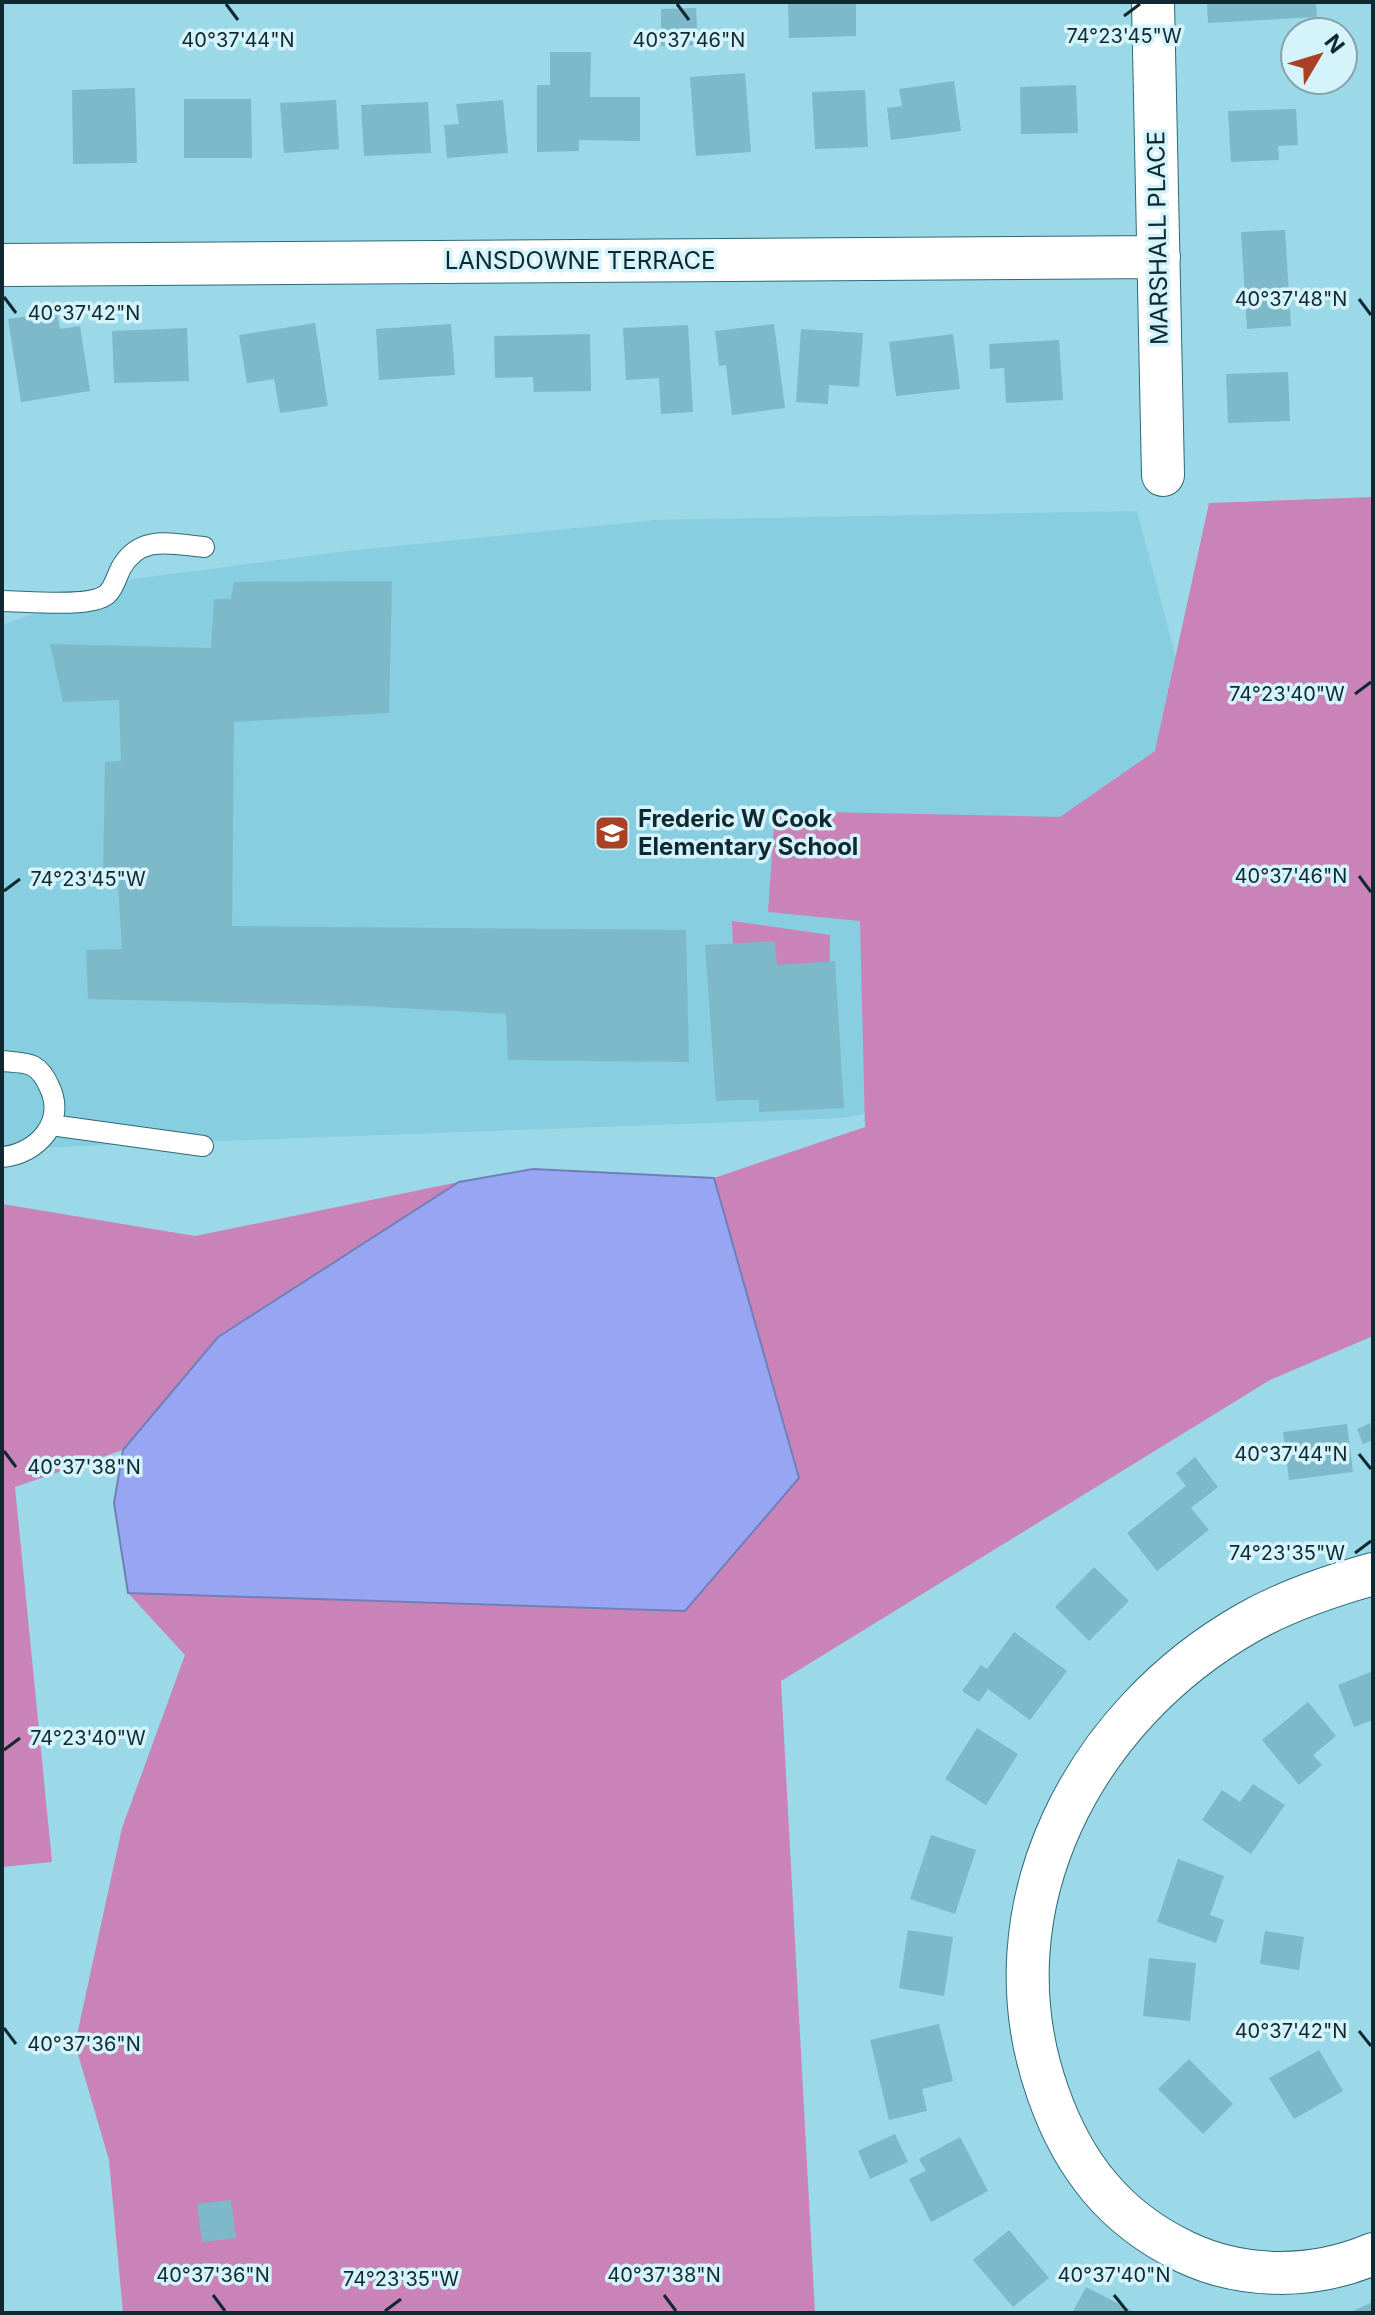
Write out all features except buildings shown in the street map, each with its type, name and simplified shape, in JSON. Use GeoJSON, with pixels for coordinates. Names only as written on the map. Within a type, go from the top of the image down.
{"type":"FeatureCollection","features":[{"type":"Feature","properties":{"kind":"street","name":"MARSHALL PLACE"},"geometry":{"type":"LineString","coordinates":[[1153,2],[1163,475]]}},
{"type":"Feature","properties":{"kind":"street","name":"LANSDOWNE TERRACE"},"geometry":{"type":"LineString","coordinates":[[2,265],[1159,257]]}},
{"type":"Feature","properties":{"kind":"street"},"geometry":{"type":"LineString","coordinates":[[1373,1574],[1291,1601],[1248,1623],[1170,1679],[1128,1723],[1081,1783],[1063,1817],[1037,1889],[1028,1964],[1028,2002],[1033,2039],[1055,2113],[1072,2150],[1101,2191],[1137,2225],[1158,2239],[1203,2260],[1250,2272],[1300,2273],[1349,2264],[1373,2254]]}},
{"type":"Feature","properties":{"kind":"lane"},"geometry":{"type":"LineString","coordinates":[[2,601],[91,601],[107,594],[125,561],[140,546],[160,543],[204,547]]}},
{"type":"Feature","properties":{"kind":"lane"},"geometry":{"type":"LineString","coordinates":[[2,1061],[33,1065],[45,1077],[55,1109],[43,1139],[30,1150],[2,1157]]}},
{"type":"Feature","properties":{"kind":"lane"},"geometry":{"type":"LineString","coordinates":[[51,1125],[203,1146]]}},
{"type":"Feature","properties":{"kind":"shaded area"},"geometry":{"type":"Polygon","coordinates":[[[1373,497],[1373,1336],[1270,1380],[781,1681],[815,2313],[123,2313],[109,2160],[75,2044],[122,1828],[185,1655],[128,1593],[685,1611],[799,1478],[714,1178],[865,1127],[860,921],[768,912],[775,811],[1060,817],[1155,751],[1209,503],[1373,497]]]}},
{"type":"Feature","properties":{"kind":"shaded area","name":"Frederic W Cook Elementary School"},"geometry":{"type":"Polygon","coordinates":[[[1137,511],[1278,1041],[842,1118],[2,1149],[2,625],[133,579],[347,551],[656,520],[1137,511]]]}},
{"type":"Feature","properties":{"kind":"shaded area"},"geometry":{"type":"Polygon","coordinates":[[[732,921],[830,935],[829,1097],[739,1100],[732,921]]]}},
{"type":"Feature","properties":{"kind":"shaded area"},"geometry":{"type":"Polygon","coordinates":[[[459,1182],[218,1336],[123,1450],[15,1487],[52,1862],[2,1867],[2,1204],[195,1236],[459,1182]]]}},
{"type":"Feature","properties":{"kind":"water"},"geometry":{"type":"Polygon","coordinates":[[[533,1169],[714,1178],[799,1478],[685,1611],[128,1593],[114,1503],[123,1450],[218,1337],[459,1182],[533,1169]]]}},
{"type":"Feature","properties":{"kind":"place","name":"Frederic W Cook Elementary School"},"geometry":{"type":"Point","coordinates":[612,833]}}]}
